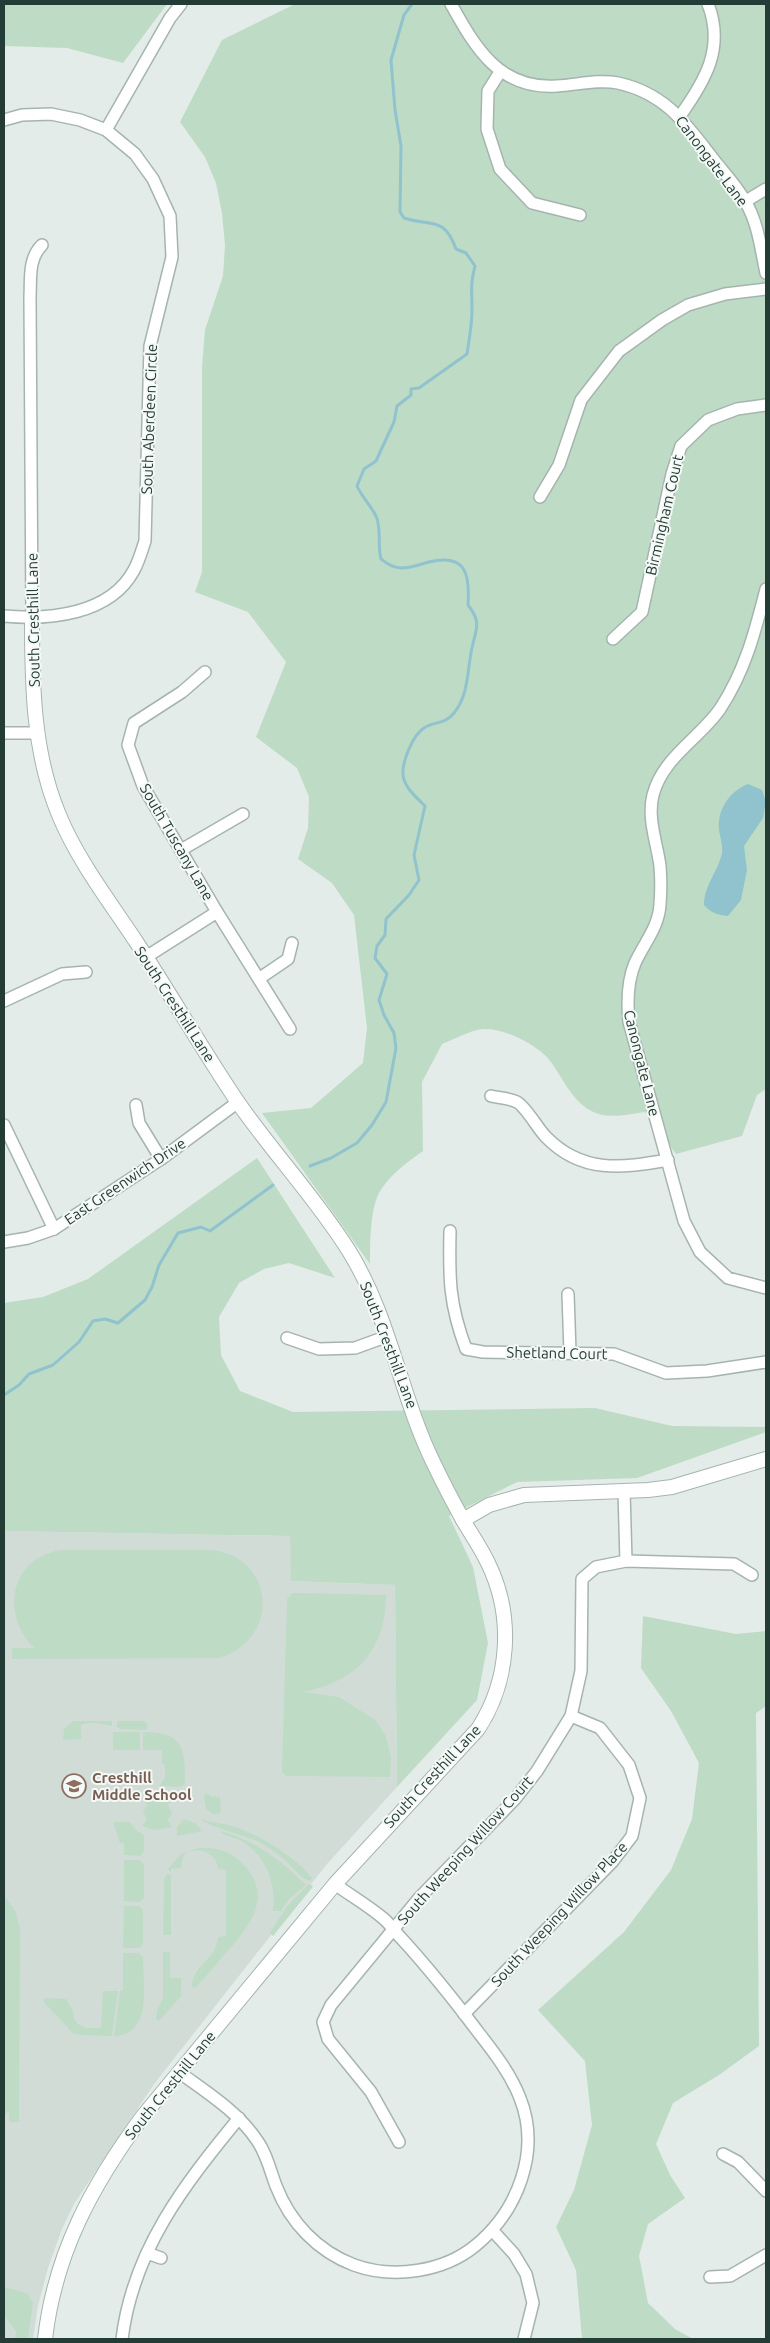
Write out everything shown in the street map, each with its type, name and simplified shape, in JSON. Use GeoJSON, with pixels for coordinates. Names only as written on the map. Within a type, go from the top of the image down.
{"type":"FeatureCollection","features":[{"type":"Feature","properties":{"kind":"street"},"geometry":{"type":"LineString","coordinates":[[106,130],[170,18],[181,4]]}},
{"type":"Feature","properties":{"kind":"street"},"geometry":{"type":"LineString","coordinates":[[451,4],[474,44],[500,72],[488,91],[487,129],[500,169],[532,202],[580,215]]}},
{"type":"Feature","properties":{"kind":"street"},"geometry":{"type":"LineString","coordinates":[[680,116],[701,87],[715,51],[712,14],[708,4]]}},
{"type":"Feature","properties":{"kind":"street","name":"Canongate Lane"},"geometry":{"type":"LineString","coordinates":[[500,72],[529,84],[555,86],[586,82],[616,83],[647,92],[680,116],[746,201],[759,237],[766,274]]}},
{"type":"Feature","properties":{"kind":"street","name":"South Aberdeen Circle"},"geometry":{"type":"LineString","coordinates":[[4,120],[22,115],[51,114],[80,120],[106,130],[135,154],[153,179],[170,216],[172,257],[150,346],[145,541],[134,570],[110,597],[71,614],[32,619],[4,616]]}},
{"type":"Feature","properties":{"kind":"street"},"geometry":{"type":"LineString","coordinates":[[746,201],[766,189]]}},
{"type":"Feature","properties":{"kind":"street","name":"South Cresthill Lane"},"geometry":{"type":"LineString","coordinates":[[42,245],[35,252],[31,261],[30,297],[32,671],[41,759],[46,778],[68,834],[238,1102],[350,1252],[369,1287],[388,1336],[423,1439],[463,1520],[488,1563],[502,1604],[505,1624],[504,1662],[496,1698],[478,1729],[335,1884],[142,2116],[115,2154],[92,2192],[73,2230],[58,2272],[48,2311],[45,2339]]}},
{"type":"Feature","properties":{"kind":"street"},"geometry":{"type":"LineString","coordinates":[[540,497],[559,464],[581,400],[619,351],[662,320],[688,305],[725,294],[766,289]]}},
{"type":"Feature","properties":{"kind":"street","name":"Birmingham Court"},"geometry":{"type":"LineString","coordinates":[[613,639],[642,612],[672,474],[681,446],[708,420],[737,409],[766,405]]}},
{"type":"Feature","properties":{"kind":"street","name":"Canongate Lane"},"geometry":{"type":"LineString","coordinates":[[766,589],[761,631],[741,674],[719,710],[670,760],[653,794],[651,820],[660,866],[660,906],[652,934],[635,963],[628,985],[627,1002],[629,1022],[684,1221],[700,1252],[728,1278],[766,1288]]}},
{"type":"Feature","properties":{"kind":"street","name":"South Tuscany Lane"},"geometry":{"type":"LineString","coordinates":[[204,672],[182,692],[134,723],[128,744],[144,786],[217,912],[260,978],[290,1029]]}},
{"type":"Feature","properties":{"kind":"street"},"geometry":{"type":"LineString","coordinates":[[4,733],[38,733]]}},
{"type":"Feature","properties":{"kind":"street"},"geometry":{"type":"LineString","coordinates":[[181,850],[243,814]]}},
{"type":"Feature","properties":{"kind":"street"},"geometry":{"type":"LineString","coordinates":[[146,957],[217,912]]}},
{"type":"Feature","properties":{"kind":"street"},"geometry":{"type":"LineString","coordinates":[[260,978],[288,959],[292,943]]}},
{"type":"Feature","properties":{"kind":"street"},"geometry":{"type":"LineString","coordinates":[[4,1001],[62,974],[86,972]]}},
{"type":"Feature","properties":{"kind":"street"},"geometry":{"type":"LineString","coordinates":[[491,1096],[518,1102],[547,1138],[567,1154],[590,1164],[618,1168],[668,1160]]}},
{"type":"Feature","properties":{"kind":"street","name":"East Greenwich Drive"},"geometry":{"type":"LineString","coordinates":[[4,1242],[28,1238],[54,1229],[161,1159],[238,1102]]}},
{"type":"Feature","properties":{"kind":"street"},"geometry":{"type":"LineString","coordinates":[[136,1105],[139,1123],[161,1159]]}},
{"type":"Feature","properties":{"kind":"street"},"geometry":{"type":"LineString","coordinates":[[4,1125],[54,1229]]}},
{"type":"Feature","properties":{"kind":"street","name":"Shetland Court"},"geometry":{"type":"LineString","coordinates":[[450,1231],[449,1283],[455,1320],[466,1349],[483,1352],[614,1354],[666,1373],[707,1372],[766,1362]]}},
{"type":"Feature","properties":{"kind":"street"},"geometry":{"type":"LineString","coordinates":[[568,1294],[570,1352]]}},
{"type":"Feature","properties":{"kind":"street"},"geometry":{"type":"LineString","coordinates":[[287,1338],[319,1348],[355,1348],[388,1336]]}},
{"type":"Feature","properties":{"kind":"street"},"geometry":{"type":"LineString","coordinates":[[463,1520],[489,1505],[524,1495],[624,1492],[672,1487],[766,1459]]}},
{"type":"Feature","properties":{"kind":"street"},"geometry":{"type":"LineString","coordinates":[[624,1492],[626,1561]]}},
{"type":"Feature","properties":{"kind":"street","name":"South Weeping Willow Court"},"geometry":{"type":"LineString","coordinates":[[399,2142],[371,2092],[328,2039],[322,2022],[331,2005],[420,1896],[515,1800],[537,1771],[571,1716],[581,1671],[582,1579],[596,1567],[626,1561],[734,1564],[752,1575]]}},
{"type":"Feature","properties":{"kind":"street","name":"South Weeping Willow Place"},"geometry":{"type":"LineString","coordinates":[[464,2014],[613,1861],[632,1836],[640,1798],[629,1765],[600,1728],[571,1716]]}},
{"type":"Feature","properties":{"kind":"street"},"geometry":{"type":"LineString","coordinates":[[179,2072],[239,2118],[257,2140],[284,2204],[300,2228],[320,2247],[354,2265],[390,2272],[428,2269],[466,2254],[493,2231],[512,2204],[524,2170],[527,2126],[520,2099],[507,2072],[416,1954],[384,1919],[335,1884]]}},
{"type":"Feature","properties":{"kind":"street"},"geometry":{"type":"LineString","coordinates":[[122,2339],[129,2304],[147,2253],[159,2227],[182,2189],[239,2118]]}},
{"type":"Feature","properties":{"kind":"street"},"geometry":{"type":"LineString","coordinates":[[723,2154],[738,2162],[766,2191]]}},
{"type":"Feature","properties":{"kind":"street"},"geometry":{"type":"LineString","coordinates":[[493,2231],[514,2254],[526,2274],[533,2303],[524,2339]]}},
{"type":"Feature","properties":{"kind":"street"},"geometry":{"type":"LineString","coordinates":[[147,2253],[161,2258]]}},
{"type":"Feature","properties":{"kind":"street"},"geometry":{"type":"LineString","coordinates":[[710,2278],[730,2276],[766,2255]]}},
{"type":"Feature","properties":{"kind":"shaded area"},"geometry":{"type":"Polygon","coordinates":[[[4,1531],[290,1536],[292,1581],[395,1585],[397,1787],[327,1864],[154,2084],[74,2204],[62,2229],[48,2268],[38,2306],[33,2339],[4,2339],[4,1531]]]}},
{"type":"Feature","properties":{"kind":"green space"},"geometry":{"type":"Polygon","coordinates":[[[4,4],[167,4],[123,63],[67,48],[4,46],[4,4]]]}},
{"type":"Feature","properties":{"kind":"green space"},"geometry":{"type":"Polygon","coordinates":[[[295,4],[766,4],[766,1089],[757,1095],[742,1136],[676,1154],[645,1112],[607,1116],[588,1109],[576,1098],[545,1055],[517,1037],[496,1030],[486,1029],[473,1031],[442,1044],[422,1082],[423,1151],[394,1174],[380,1191],[374,1206],[371,1226],[370,1264],[262,1113],[311,1108],[363,1063],[367,1028],[354,915],[332,883],[298,859],[308,828],[309,797],[297,768],[256,737],[286,662],[248,612],[195,592],[202,572],[202,368],[205,330],[223,276],[225,245],[222,213],[216,183],[205,157],[180,122],[222,40],[295,4]]]}},
{"type":"Feature","properties":{"kind":"green space"},"geometry":{"type":"Polygon","coordinates":[[[257,1158],[335,1278],[289,1263],[264,1269],[239,1283],[219,1317],[221,1355],[240,1391],[293,1412],[595,1408],[672,1426],[766,1427],[766,1432],[637,1478],[517,1482],[449,1516],[473,1567],[488,1643],[477,1700],[397,1787],[395,1585],[291,1581],[290,1536],[4,1531],[4,1303],[43,1297],[88,1279],[257,1158]]]}},
{"type":"Feature","properties":{"kind":"green space"},"geometry":{"type":"Polygon","coordinates":[[[61,1550],[209,1550],[231,1555],[247,1566],[258,1581],[262,1598],[261,1617],[253,1634],[239,1648],[219,1658],[12,1659],[12,1648],[34,1648],[23,1634],[14,1604],[16,1589],[21,1576],[30,1564],[44,1555],[61,1550]]]}},
{"type":"Feature","properties":{"kind":"green space"},"geometry":{"type":"Polygon","coordinates":[[[293,1593],[386,1595],[385,1615],[380,1632],[374,1647],[364,1660],[353,1671],[338,1680],[303,1692],[339,1697],[375,1720],[386,1736],[391,1757],[390,1777],[286,1776],[282,1772],[287,1599],[293,1593]]]}},
{"type":"Feature","properties":{"kind":"green space"},"geometry":{"type":"Polygon","coordinates":[[[643,1616],[736,1634],[766,1631],[766,1706],[756,1713],[759,2046],[719,2075],[673,2103],[656,2144],[670,2175],[685,2198],[648,2224],[639,2256],[648,2303],[675,2329],[693,2339],[582,2339],[576,2270],[556,2227],[574,2190],[592,2125],[585,2061],[538,2010],[624,1932],[671,1870],[692,1819],[699,1763],[671,1711],[641,1668],[643,1616]]]}},
{"type":"Feature","properties":{"kind":"green space"},"geometry":{"type":"Polygon","coordinates":[[[73,1721],[112,1721],[112,1726],[93,1723],[81,1725],[81,1739],[63,1740],[64,1729],[73,1721]]]}},
{"type":"Feature","properties":{"kind":"green space"},"geometry":{"type":"Polygon","coordinates":[[[117,1721],[144,1721],[147,1724],[147,1730],[121,1729],[117,1727],[117,1721]]]}},
{"type":"Feature","properties":{"kind":"green space"},"geometry":{"type":"Polygon","coordinates":[[[113,1732],[140,1732],[140,1750],[113,1750],[113,1732]]]}},
{"type":"Feature","properties":{"kind":"green space"},"geometry":{"type":"Polygon","coordinates":[[[143,1732],[167,1735],[179,1744],[183,1751],[185,1771],[185,1783],[181,1787],[159,1786],[165,1778],[162,1750],[143,1750],[143,1732]]]}},
{"type":"Feature","properties":{"kind":"green space"},"geometry":{"type":"Polygon","coordinates":[[[206,1793],[212,1797],[220,1797],[221,1811],[219,1814],[213,1814],[206,1809],[204,1796],[206,1793]]]}},
{"type":"Feature","properties":{"kind":"green space"},"geometry":{"type":"Polygon","coordinates":[[[149,1796],[163,1796],[172,1799],[168,1805],[172,1813],[168,1820],[172,1827],[154,1830],[142,1826],[147,1820],[143,1812],[147,1805],[142,1799],[149,1796]]]}},
{"type":"Feature","properties":{"kind":"green space"},"geometry":{"type":"Polygon","coordinates":[[[184,1819],[195,1823],[202,1831],[177,1836],[177,1827],[184,1819]]]}},
{"type":"Feature","properties":{"kind":"green space"},"geometry":{"type":"Polygon","coordinates":[[[201,1819],[231,1826],[255,1835],[288,1855],[312,1878],[310,1881],[303,1878],[279,1855],[257,1841],[217,1827],[201,1819]]]}},
{"type":"Feature","properties":{"kind":"green space"},"geometry":{"type":"Polygon","coordinates":[[[113,1822],[130,1822],[136,1830],[144,1835],[144,1851],[140,1856],[124,1855],[124,1843],[120,1843],[113,1822]]]}},
{"type":"Feature","properties":{"kind":"green space"},"geometry":{"type":"Polygon","coordinates":[[[220,1831],[245,1840],[267,1852],[306,1885],[288,1900],[281,1911],[273,1911],[274,1900],[271,1880],[262,1861],[249,1846],[220,1831]]]}},
{"type":"Feature","properties":{"kind":"green space"},"geometry":{"type":"Polygon","coordinates":[[[199,1848],[222,1850],[241,1862],[252,1875],[257,1888],[257,1900],[254,1912],[241,1936],[194,1988],[192,1986],[193,1979],[214,1951],[218,1937],[226,1936],[226,1870],[218,1869],[217,1863],[211,1855],[196,1850],[190,1851],[199,1848]]]}},
{"type":"Feature","properties":{"kind":"green space"},"geometry":{"type":"Polygon","coordinates":[[[190,1851],[185,1854],[181,1868],[171,1869],[171,1873],[168,1869],[181,1854],[190,1851]]]}},
{"type":"Feature","properties":{"kind":"green space"},"geometry":{"type":"Polygon","coordinates":[[[124,1860],[139,1860],[144,1864],[144,1898],[139,1902],[124,1901],[124,1860]]]}},
{"type":"Feature","properties":{"kind":"green space"},"geometry":{"type":"Polygon","coordinates":[[[171,1875],[171,1935],[163,1935],[164,1883],[165,1876],[171,1875]]]}},
{"type":"Feature","properties":{"kind":"green space"},"geometry":{"type":"Polygon","coordinates":[[[309,1884],[313,1886],[311,1889],[273,1936],[270,1933],[287,1906],[309,1884]]]}},
{"type":"Feature","properties":{"kind":"green space"},"geometry":{"type":"Polygon","coordinates":[[[4,1895],[16,1912],[20,1929],[19,2122],[9,2122],[9,2111],[4,2115],[4,1895]]]}},
{"type":"Feature","properties":{"kind":"green space"},"geometry":{"type":"Polygon","coordinates":[[[124,1906],[139,1906],[143,1910],[143,1944],[139,1948],[123,1948],[124,1906]]]}},
{"type":"Feature","properties":{"kind":"green space"},"geometry":{"type":"Polygon","coordinates":[[[163,1952],[170,1952],[170,1978],[181,1978],[181,1996],[159,2021],[156,2019],[157,2011],[163,1998],[163,1952]]]}},
{"type":"Feature","properties":{"kind":"green space"},"geometry":{"type":"Polygon","coordinates":[[[123,1953],[139,1953],[143,1957],[143,2006],[135,2027],[126,2033],[114,2036],[120,1991],[123,1990],[123,1953]]]}},
{"type":"Feature","properties":{"kind":"green space"},"geometry":{"type":"Polygon","coordinates":[[[103,1991],[118,1991],[112,2036],[73,2033],[44,2002],[44,1998],[66,1999],[78,2024],[86,2028],[101,2028],[103,1991]]]}},
{"type":"Feature","properties":{"kind":"green space"},"geometry":{"type":"Polygon","coordinates":[[[4,2287],[27,2293],[33,2303],[28,2339],[15,2339],[16,2331],[4,2316],[4,2287]]]}},
{"type":"Feature","properties":{"kind":"water"},"geometry":{"type":"Polygon","coordinates":[[[748,784],[762,790],[766,802],[763,818],[744,846],[747,870],[741,900],[728,916],[721,915],[712,912],[704,905],[706,891],[722,853],[719,830],[720,815],[730,796],[748,784]]]}},
{"type":"Feature","properties":{"kind":"waterway"},"geometry":{"type":"LineString","coordinates":[[310,1166],[331,1158],[357,1143],[372,1125],[386,1102],[396,1048],[394,1033],[384,1015],[379,1000],[387,974],[375,958],[377,946],[385,935],[386,919],[409,895],[419,880],[414,855],[425,806],[406,784],[403,775],[404,763],[412,742],[420,731],[451,717],[459,706],[467,682],[470,656],[477,626],[475,616],[468,605],[466,575],[458,563],[441,560],[399,568],[381,559],[378,521],[357,486],[364,469],[376,461],[394,422],[397,406],[411,395],[411,389],[419,388],[467,354],[471,327],[472,283],[475,266],[466,253],[456,249],[447,232],[442,227],[404,218],[400,212],[401,146],[395,110],[391,60],[404,15],[412,4]]}},
{"type":"Feature","properties":{"kind":"waterway"},"geometry":{"type":"LineString","coordinates":[[4,1395],[19,1385],[29,1374],[53,1365],[79,1342],[93,1321],[105,1319],[118,1323],[145,1300],[152,1287],[159,1265],[178,1233],[201,1227],[210,1231],[273,1185]]}},
{"type":"Feature","properties":{"kind":"place","name":"Cresthill Middle School"},"geometry":{"type":"Point","coordinates":[74,1786]}}]}
